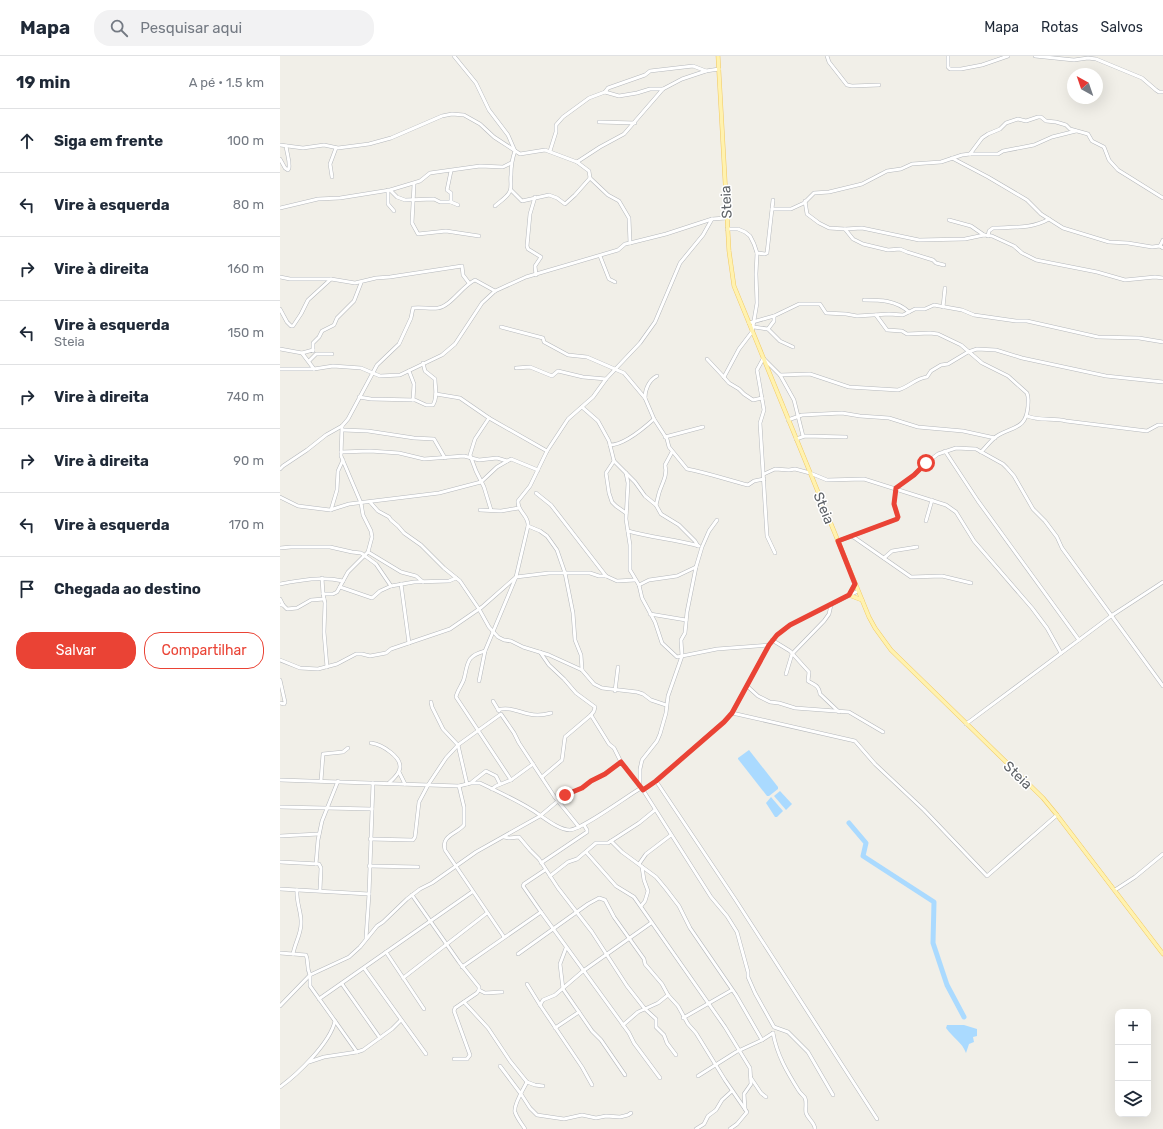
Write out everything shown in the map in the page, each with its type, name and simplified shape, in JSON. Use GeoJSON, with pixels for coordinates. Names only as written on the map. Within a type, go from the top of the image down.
{"type":"FeatureCollection","features":[{"type":"Feature","properties":{"kind":"main road","name":"Steia"},"geometry":{"type":"LineString","coordinates":[[718,56],[726,218],[732,274],[738,297],[855,584],[875,628],[891,650],[1039,795],[1057,815],[1163,954]]}},
{"type":"Feature","properties":{"kind":"main road"},"geometry":{"type":"LineString","coordinates":[[855,584],[849,595],[862,600]]}},
{"type":"Feature","properties":{"kind":"street"},"geometry":{"type":"LineString","coordinates":[[454,56],[479,87],[490,110],[508,135],[515,151],[511,163],[511,190],[495,206]]}},
{"type":"Feature","properties":{"kind":"street"},"geometry":{"type":"LineString","coordinates":[[827,56],[829,62],[847,85],[879,85]]}},
{"type":"Feature","properties":{"kind":"street"},"geometry":{"type":"LineString","coordinates":[[948,56],[948,68],[950,69],[961,69],[982,65],[1008,56]]}},
{"type":"Feature","properties":{"kind":"street"},"geometry":{"type":"LineString","coordinates":[[1035,56],[1074,60],[1088,58],[1096,59],[1142,78],[1156,90],[1163,92]]}},
{"type":"Feature","properties":{"kind":"street"},"geometry":{"type":"LineString","coordinates":[[550,151],[556,132],[556,125],[563,117],[589,98],[605,92],[610,87],[645,75],[652,70],[693,66],[706,71]]}},
{"type":"Feature","properties":{"kind":"street"},"geometry":{"type":"LineString","coordinates":[[577,162],[600,147],[622,136],[663,89],[682,79],[706,71],[719,69]]}},
{"type":"Feature","properties":{"kind":"street"},"geometry":{"type":"LineString","coordinates":[[605,92],[619,96],[650,89],[663,89]]}},
{"type":"Feature","properties":{"kind":"street"},"geometry":{"type":"LineString","coordinates":[[280,145],[306,148],[324,145],[336,148],[369,144],[415,129],[436,118],[452,114],[464,115],[480,124],[494,137],[521,154],[543,150],[550,151],[577,162],[589,171],[590,178],[608,194],[620,202],[629,219],[630,242]]}},
{"type":"Feature","properties":{"kind":"street"},"geometry":{"type":"LineString","coordinates":[[970,154],[982,138],[1000,129],[1006,123],[1018,119],[1026,121],[1038,117],[1046,121],[1066,125],[1076,131],[1088,134],[1092,141],[1104,146],[1109,160],[1121,173],[1163,198]]}},
{"type":"Feature","properties":{"kind":"street"},"geometry":{"type":"LineString","coordinates":[[599,122],[635,122]]}},
{"type":"Feature","properties":{"kind":"street"},"geometry":{"type":"LineString","coordinates":[[772,209],[791,209],[805,201],[814,193],[829,192],[862,184],[889,170],[901,169],[912,164],[941,162],[970,154],[998,154],[1003,151],[1034,145],[1052,137],[1076,131]]}},
{"type":"Feature","properties":{"kind":"street"},"geometry":{"type":"LineString","coordinates":[[280,159],[285,168],[288,170],[290,164],[286,146]]}},
{"type":"Feature","properties":{"kind":"street"},"geometry":{"type":"LineString","coordinates":[[332,177],[330,164],[336,148]]}},
{"type":"Feature","properties":{"kind":"street"},"geometry":{"type":"LineString","coordinates":[[952,158],[1027,200],[1038,212],[1063,228],[1109,242],[1162,247],[1163,240]]}},
{"type":"Feature","properties":{"kind":"street"},"geometry":{"type":"LineString","coordinates":[[280,208],[318,199],[340,198],[389,190],[414,184],[430,173],[480,166],[503,166],[511,163]]}},
{"type":"Feature","properties":{"kind":"street"},"geometry":{"type":"LineString","coordinates":[[451,171],[446,190],[451,193],[451,202]]}},
{"type":"Feature","properties":{"kind":"street"},"geometry":{"type":"LineString","coordinates":[[511,190],[522,201],[535,197],[551,196],[557,198],[565,204],[590,178]]}},
{"type":"Feature","properties":{"kind":"street"},"geometry":{"type":"LineString","coordinates":[[414,184],[412,223],[418,234],[446,231],[479,236]]}},
{"type":"Feature","properties":{"kind":"street"},"geometry":{"type":"LineString","coordinates":[[389,190],[399,198],[405,200],[414,201],[434,199],[440,202],[451,202],[458,205]]}},
{"type":"Feature","properties":{"kind":"street"},"geometry":{"type":"LineString","coordinates":[[389,190],[388,204],[394,211]]}},
{"type":"Feature","properties":{"kind":"street"},"geometry":{"type":"LineString","coordinates":[[535,197],[530,214],[527,246],[528,249],[541,257],[535,266],[536,275]]}},
{"type":"Feature","properties":{"kind":"street"},"geometry":{"type":"LineString","coordinates":[[757,253],[767,253],[774,200]]}},
{"type":"Feature","properties":{"kind":"street"},"geometry":{"type":"LineString","coordinates":[[805,201],[807,214],[829,228],[862,228],[921,240],[965,239],[986,235],[993,228],[1028,227],[1041,224],[1049,220]]}},
{"type":"Feature","properties":{"kind":"street"},"geometry":{"type":"LineString","coordinates":[[280,369],[314,369],[333,366],[360,368],[380,376],[398,375],[442,354],[455,344],[482,303],[495,291],[517,281],[618,250],[630,242],[666,234],[712,219],[726,218]]}},
{"type":"Feature","properties":{"kind":"street"},"geometry":{"type":"LineString","coordinates":[[479,681],[485,651],[516,578],[528,526],[527,518],[519,508],[518,501],[528,488],[547,451],[568,419],[593,397],[606,379],[640,343],[655,322],[669,292],[678,266],[703,235],[712,219]]}},
{"type":"Feature","properties":{"kind":"street"},"geometry":{"type":"LineString","coordinates":[[949,220],[971,226],[986,235],[1014,246],[1022,253],[1036,260],[1097,272],[1125,280],[1152,277],[1163,278]]}},
{"type":"Feature","properties":{"kind":"street"},"geometry":{"type":"LineString","coordinates":[[724,377],[739,349],[752,332],[757,303],[757,253],[754,244],[748,234],[738,229],[727,229]]}},
{"type":"Feature","properties":{"kind":"street"},"geometry":{"type":"LineString","coordinates":[[845,229],[852,240],[888,250],[900,248],[907,252],[934,260],[936,263],[944,265]]}},
{"type":"Feature","properties":{"kind":"street"},"geometry":{"type":"LineString","coordinates":[[600,256],[609,279],[615,282]]}},
{"type":"Feature","properties":{"kind":"street"},"geometry":{"type":"LineString","coordinates":[[280,277],[290,279],[331,279],[361,283],[376,278],[462,266],[463,275],[468,283]]}},
{"type":"Feature","properties":{"kind":"street"},"geometry":{"type":"LineString","coordinates":[[280,309],[287,322],[293,326],[302,314],[306,302],[331,279]]}},
{"type":"Feature","properties":{"kind":"street"},"geometry":{"type":"LineString","coordinates":[[280,469],[326,435],[342,426],[380,361],[398,346],[411,318],[412,308],[441,307],[468,283],[476,280],[495,291]]}},
{"type":"Feature","properties":{"kind":"street"},"geometry":{"type":"LineString","coordinates":[[314,355],[313,343],[322,331],[334,324],[337,318],[354,301],[361,283]]}},
{"type":"Feature","properties":{"kind":"street"},"geometry":{"type":"LineString","coordinates":[[944,307],[945,288]]}},
{"type":"Feature","properties":{"kind":"street"},"geometry":{"type":"LineString","coordinates":[[864,300],[885,300],[904,307],[909,312]]}},
{"type":"Feature","properties":{"kind":"street"},"geometry":{"type":"LineString","coordinates":[[749,323],[774,316],[799,304],[819,304],[826,314],[846,314],[857,316],[889,314],[903,315],[915,309],[925,308],[932,305],[962,310],[974,315],[1027,322],[1098,337],[1139,338],[1163,342]]}},
{"type":"Feature","properties":{"kind":"street"},"geometry":{"type":"LineString","coordinates":[[876,315],[887,330],[902,331],[907,334],[935,333],[961,344],[968,352],[982,363],[1008,376],[1029,396],[1027,416],[1021,424],[995,438],[981,452]]}},
{"type":"Feature","properties":{"kind":"street"},"geometry":{"type":"LineString","coordinates":[[768,329],[772,324],[774,316]]}},
{"type":"Feature","properties":{"kind":"street"},"geometry":{"type":"LineString","coordinates":[[501,327],[543,338],[544,342],[568,354],[587,357],[598,363],[616,369],[626,375],[645,398],[654,419],[672,452],[687,470],[703,472],[725,480],[738,481],[748,485],[754,481],[764,479]]}},
{"type":"Feature","properties":{"kind":"street"},"geometry":{"type":"LineString","coordinates":[[754,327],[768,329],[777,339],[793,347]]}},
{"type":"Feature","properties":{"kind":"street"},"geometry":{"type":"LineString","coordinates":[[280,349],[302,353],[313,350]]}},
{"type":"Feature","properties":{"kind":"street"},"geometry":{"type":"LineString","coordinates":[[780,375],[810,374],[849,387],[898,390],[919,378],[927,377],[931,371],[941,365],[948,364],[968,352],[977,349],[994,350],[1101,376],[1163,382]]}},
{"type":"Feature","properties":{"kind":"street"},"geometry":{"type":"LineString","coordinates":[[302,353],[314,369]]}},
{"type":"Feature","properties":{"kind":"street"},"geometry":{"type":"LineString","coordinates":[[309,361],[314,355],[320,353],[332,354]]}},
{"type":"Feature","properties":{"kind":"street"},"geometry":{"type":"LineString","coordinates":[[775,553],[767,536],[760,423],[764,410],[757,370],[762,357],[780,375],[792,396],[803,436]]}},
{"type":"Feature","properties":{"kind":"street"},"geometry":{"type":"LineString","coordinates":[[707,359],[729,383],[751,399],[762,398]]}},
{"type":"Feature","properties":{"kind":"street"},"geometry":{"type":"LineString","coordinates":[[359,396],[371,400],[413,400],[426,405],[433,405],[435,403],[436,394],[435,379],[425,371],[423,363]]}},
{"type":"Feature","properties":{"kind":"street"},"geometry":{"type":"LineString","coordinates":[[516,368],[530,367],[552,376],[558,371],[583,377],[606,379]]}},
{"type":"Feature","properties":{"kind":"street"},"geometry":{"type":"LineString","coordinates":[[409,371],[414,384],[413,400]]}},
{"type":"Feature","properties":{"kind":"street"},"geometry":{"type":"LineString","coordinates":[[645,398],[645,391],[651,380],[657,376]]}},
{"type":"Feature","properties":{"kind":"street"},"geometry":{"type":"LineString","coordinates":[[436,394],[460,398],[489,418],[547,451]]}},
{"type":"Feature","properties":{"kind":"street"},"geometry":{"type":"LineString","coordinates":[[582,408],[598,421],[610,445],[614,461],[635,482],[645,496],[656,505],[661,514],[679,525],[698,546]]}},
{"type":"Feature","properties":{"kind":"street"},"geometry":{"type":"LineString","coordinates":[[788,420],[802,415],[842,413],[889,418],[918,427],[962,431],[995,438]]}},
{"type":"Feature","properties":{"kind":"street"},"geometry":{"type":"LineString","coordinates":[[1027,416],[1033,418],[1056,419],[1147,431],[1158,425],[1163,425]]}},
{"type":"Feature","properties":{"kind":"street"},"geometry":{"type":"LineString","coordinates":[[489,418],[473,442],[471,458],[486,492],[491,510]]}},
{"type":"Feature","properties":{"kind":"street"},"geometry":{"type":"LineString","coordinates":[[610,445],[615,445],[630,438],[654,419]]}},
{"type":"Feature","properties":{"kind":"street"},"geometry":{"type":"LineString","coordinates":[[323,594],[334,593],[340,587],[348,572],[368,552],[372,532],[363,515],[361,503],[343,460],[341,452],[342,426]]}},
{"type":"Feature","properties":{"kind":"street"},"geometry":{"type":"LineString","coordinates":[[665,437],[703,427]]}},
{"type":"Feature","properties":{"kind":"street"},"geometry":{"type":"LineString","coordinates":[[342,430],[368,431],[414,438],[434,439],[445,458]]}},
{"type":"Feature","properties":{"kind":"street"},"geometry":{"type":"LineString","coordinates":[[796,438],[803,436],[846,437]]}},
{"type":"Feature","properties":{"kind":"street"},"geometry":{"type":"LineString","coordinates":[[838,541],[897,519],[898,517],[894,504],[897,486],[914,475],[933,457],[944,451],[956,448],[973,448],[1003,464],[1014,476],[1034,509],[1057,537],[1062,548],[1163,686]]}},
{"type":"Feature","properties":{"kind":"street"},"geometry":{"type":"LineString","coordinates":[[341,452],[370,451],[399,453],[424,459],[464,456],[480,460],[497,458],[507,461]]}},
{"type":"Feature","properties":{"kind":"street"},"geometry":{"type":"LineString","coordinates":[[944,451],[978,501],[1079,640]]}},
{"type":"Feature","properties":{"kind":"street"},"geometry":{"type":"LineString","coordinates":[[656,505],[659,492],[664,482],[666,470],[665,465],[672,452]]}},
{"type":"Feature","properties":{"kind":"street"},"geometry":{"type":"LineString","coordinates":[[280,497],[298,506],[331,510],[349,504],[439,493],[482,482],[497,467],[513,458],[538,470]]}},
{"type":"Feature","properties":{"kind":"street"},"geometry":{"type":"LineString","coordinates":[[331,510],[337,490],[338,470],[343,460]]}},
{"type":"Feature","properties":{"kind":"street"},"geometry":{"type":"LineString","coordinates":[[614,461],[606,473],[609,494],[612,502],[626,513]]}},
{"type":"Feature","properties":{"kind":"street"},"geometry":{"type":"LineString","coordinates":[[764,474],[775,469],[795,469],[827,480],[864,479],[946,505],[959,516],[974,541],[1032,608],[1047,628],[1061,653]]}},
{"type":"Feature","properties":{"kind":"street"},"geometry":{"type":"LineString","coordinates":[[626,473],[628,483],[626,513],[630,567],[635,580],[639,585],[642,598],[664,645],[675,656],[717,649],[769,645]]}},
{"type":"Feature","properties":{"kind":"street"},"geometry":{"type":"LineString","coordinates":[[536,493],[551,505],[606,576]]}},
{"type":"Feature","properties":{"kind":"street"},"geometry":{"type":"LineString","coordinates":[[926,521],[932,500]]}},
{"type":"Feature","properties":{"kind":"street"},"geometry":{"type":"LineString","coordinates":[[370,502],[378,511],[389,517],[390,520],[404,533],[421,545],[463,585],[479,608],[487,625],[504,640],[511,641],[540,652],[582,670],[596,685],[602,688],[637,692],[643,694],[651,700],[666,705]]}},
{"type":"Feature","properties":{"kind":"street"},"geometry":{"type":"LineString","coordinates":[[480,510],[501,511],[519,508]]}},
{"type":"Feature","properties":{"kind":"street"},"geometry":{"type":"LineString","coordinates":[[641,788],[640,769],[642,760],[657,741],[660,734],[666,713],[666,705],[682,656],[681,640],[685,633],[696,567],[709,531],[717,520]]}},
{"type":"Feature","properties":{"kind":"street"},"geometry":{"type":"LineString","coordinates":[[528,526],[540,531],[554,544],[558,550],[565,573],[573,614],[575,640],[582,655],[582,670]]}},
{"type":"Feature","properties":{"kind":"street"},"geometry":{"type":"LineString","coordinates":[[628,531],[656,538],[684,541],[702,548]]}},
{"type":"Feature","properties":{"kind":"street"},"geometry":{"type":"LineString","coordinates":[[852,536],[911,577],[942,576],[971,583]]}},
{"type":"Feature","properties":{"kind":"street"},"geometry":{"type":"LineString","coordinates":[[280,548],[330,547],[359,552],[376,564],[391,586]]}},
{"type":"Feature","properties":{"kind":"street"},"geometry":{"type":"LineString","coordinates":[[884,558],[892,551],[917,547]]}},
{"type":"Feature","properties":{"kind":"street"},"geometry":{"type":"LineString","coordinates":[[368,552],[401,572],[416,576],[423,582]]}},
{"type":"Feature","properties":{"kind":"street"},"geometry":{"type":"LineString","coordinates":[[639,585],[649,580],[674,577],[696,567]]}},
{"type":"Feature","properties":{"kind":"street"},"geometry":{"type":"LineString","coordinates":[[280,661],[300,668],[313,669],[337,664],[356,654],[370,656],[386,653],[391,649],[409,642],[450,629],[516,578],[544,573],[590,573],[599,576],[606,576],[617,581],[635,580]]}},
{"type":"Feature","properties":{"kind":"street"},"geometry":{"type":"LineString","coordinates":[[280,584],[306,579],[322,578],[333,578],[343,581]]}},
{"type":"Feature","properties":{"kind":"street"},"geometry":{"type":"LineString","coordinates":[[322,578],[327,667]]}},
{"type":"Feature","properties":{"kind":"street"},"geometry":{"type":"LineString","coordinates":[[340,587],[372,598],[380,591],[391,586],[423,582],[449,581],[456,578]]}},
{"type":"Feature","properties":{"kind":"street"},"geometry":{"type":"LineString","coordinates":[[966,724],[1111,616],[1163,582]]}},
{"type":"Feature","properties":{"kind":"street"},"geometry":{"type":"LineString","coordinates":[[401,584],[409,642]]}},
{"type":"Feature","properties":{"kind":"street"},"geometry":{"type":"LineString","coordinates":[[280,780],[459,786],[471,783],[480,783],[531,809],[540,816],[565,829],[571,830],[584,825],[641,788],[656,781],[724,722],[732,713],[769,645],[777,635],[790,625],[858,591]]}},
{"type":"Feature","properties":{"kind":"street"},"geometry":{"type":"LineString","coordinates":[[280,599],[282,605],[287,609],[297,608],[311,600],[324,598]]}},
{"type":"Feature","properties":{"kind":"street"},"geometry":{"type":"LineString","coordinates":[[786,674],[792,654],[824,621],[829,614],[831,605]]}},
{"type":"Feature","properties":{"kind":"street"},"geometry":{"type":"LineString","coordinates":[[650,614],[686,620]]}},
{"type":"Feature","properties":{"kind":"street"},"geometry":{"type":"LineString","coordinates":[[772,640],[787,648],[809,672],[808,680],[818,686],[820,689],[820,694],[839,712]]}},
{"type":"Feature","properties":{"kind":"street"},"geometry":{"type":"LineString","coordinates":[[485,651],[472,656],[468,661],[464,680],[456,694],[457,699],[511,780]]}},
{"type":"Feature","properties":{"kind":"street"},"geometry":{"type":"LineString","coordinates":[[540,652],[549,665],[576,693],[595,707],[591,715],[566,738],[561,762],[542,776]]}},
{"type":"Feature","properties":{"kind":"street"},"geometry":{"type":"LineString","coordinates":[[615,690],[618,667]]}},
{"type":"Feature","properties":{"kind":"street"},"geometry":{"type":"LineString","coordinates":[[280,680],[285,702],[284,704],[280,703]]}},
{"type":"Feature","properties":{"kind":"street"},"geometry":{"type":"LineString","coordinates":[[747,686],[758,696],[770,702],[795,708],[839,712],[844,711],[854,714],[883,732]]}},
{"type":"Feature","properties":{"kind":"street"},"geometry":{"type":"LineString","coordinates":[[493,701],[533,764],[578,827]]}},
{"type":"Feature","properties":{"kind":"street"},"geometry":{"type":"LineString","coordinates":[[431,702],[432,707],[446,734],[458,745],[467,784]]}},
{"type":"Feature","properties":{"kind":"street"},"geometry":{"type":"LineString","coordinates":[[498,710],[506,708],[538,715],[551,713]]}},
{"type":"Feature","properties":{"kind":"street"},"geometry":{"type":"LineString","coordinates":[[732,713],[855,741],[987,876],[1057,815]]}},
{"type":"Feature","properties":{"kind":"street"},"geometry":{"type":"LineString","coordinates":[[370,839],[413,840],[415,837],[419,802],[447,756],[458,745],[501,714]]}},
{"type":"Feature","properties":{"kind":"street"},"geometry":{"type":"LineString","coordinates":[[591,715],[609,744],[614,748],[621,762],[641,788],[711,897],[727,916],[737,932],[748,977],[767,1015],[777,1029],[788,1032],[808,1052],[834,1095]]}},
{"type":"Feature","properties":{"kind":"street"},"geometry":{"type":"LineString","coordinates":[[371,743],[380,745],[394,754],[400,765],[399,772],[389,784]]}},
{"type":"Feature","properties":{"kind":"street"},"geometry":{"type":"LineString","coordinates":[[321,781],[323,754],[343,752],[348,748]]}},
{"type":"Feature","properties":{"kind":"street"},"geometry":{"type":"LineString","coordinates":[[280,1006],[310,974],[349,957],[360,948],[366,938],[377,926],[420,889],[432,883],[476,852],[540,816],[565,795],[582,788],[621,762]]}},
{"type":"Feature","properties":{"kind":"street"},"geometry":{"type":"LineString","coordinates":[[492,789],[511,780],[533,764]]}},
{"type":"Feature","properties":{"kind":"street"},"geometry":{"type":"LineString","coordinates":[[471,783],[486,771],[496,776],[500,784]]}},
{"type":"Feature","properties":{"kind":"street"},"geometry":{"type":"LineString","coordinates":[[399,772],[405,784]]}},
{"type":"Feature","properties":{"kind":"street"},"geometry":{"type":"LineString","coordinates":[[316,864],[319,834],[327,808],[338,781]]}},
{"type":"Feature","properties":{"kind":"street"},"geometry":{"type":"LineString","coordinates":[[656,781],[744,912],[877,1118]]}},
{"type":"Feature","properties":{"kind":"street"},"geometry":{"type":"LineString","coordinates":[[366,938],[373,783]]}},
{"type":"Feature","properties":{"kind":"street"},"geometry":{"type":"LineString","coordinates":[[459,786],[464,807],[464,825],[447,838],[444,845],[445,850],[472,892],[504,937]]}},
{"type":"Feature","properties":{"kind":"street"},"geometry":{"type":"LineString","coordinates":[[280,807],[372,809]]}},
{"type":"Feature","properties":{"kind":"street"},"geometry":{"type":"LineString","coordinates":[[550,876],[570,861],[577,859],[596,843],[605,844],[611,841],[639,823],[655,810]]}},
{"type":"Feature","properties":{"kind":"street"},"geometry":{"type":"LineString","coordinates":[[541,863],[587,832],[584,825]]}},
{"type":"Feature","properties":{"kind":"street"},"geometry":{"type":"LineString","coordinates":[[280,836],[319,834]]}},
{"type":"Feature","properties":{"kind":"street"},"geometry":{"type":"LineString","coordinates":[[641,906],[645,901],[648,891],[640,866],[646,854],[671,835]]}},
{"type":"Feature","properties":{"kind":"street"},"geometry":{"type":"LineString","coordinates":[[504,837],[519,837],[538,858],[545,870],[607,954],[627,986],[656,1019],[656,1027],[664,1035],[667,1043],[676,1055]]}},
{"type":"Feature","properties":{"kind":"street"},"geometry":{"type":"LineString","coordinates":[[611,841],[622,852],[656,877],[678,904],[687,924],[732,990],[762,1040]]}},
{"type":"Feature","properties":{"kind":"street"},"geometry":{"type":"LineString","coordinates":[[586,852],[616,886],[630,894],[641,906],[750,1068],[751,1084],[744,1094],[746,1114],[730,1129]]}},
{"type":"Feature","properties":{"kind":"street"},"geometry":{"type":"LineString","coordinates":[[1115,890],[1135,877],[1163,854]]}},
{"type":"Feature","properties":{"kind":"street"},"geometry":{"type":"LineString","coordinates":[[280,862],[319,864],[321,866],[320,890]]}},
{"type":"Feature","properties":{"kind":"street"},"geometry":{"type":"LineString","coordinates":[[369,866],[418,867]]}},
{"type":"Feature","properties":{"kind":"street"},"geometry":{"type":"LineString","coordinates":[[545,870],[523,885],[566,948],[629,1033],[636,1046],[660,1078]]}},
{"type":"Feature","properties":{"kind":"street"},"geometry":{"type":"LineString","coordinates":[[280,889],[320,890],[369,894]]}},
{"type":"Feature","properties":{"kind":"street"},"geometry":{"type":"LineString","coordinates":[[293,954],[302,925],[296,899],[296,890]]}},
{"type":"Feature","properties":{"kind":"street"},"geometry":{"type":"LineString","coordinates":[[319,999],[472,892]]}},
{"type":"Feature","properties":{"kind":"street"},"geometry":{"type":"LineString","coordinates":[[412,895],[462,967],[479,987],[479,990],[485,993],[502,992]]}},
{"type":"Feature","properties":{"kind":"street"},"geometry":{"type":"LineString","coordinates":[[518,954],[595,900],[599,898],[605,900],[614,917],[644,959],[645,964],[678,1006],[683,1018],[696,1032],[732,1091],[745,1109]]}},
{"type":"Feature","properties":{"kind":"street"},"geometry":{"type":"LineString","coordinates":[[462,967],[541,912]]}},
{"type":"Feature","properties":{"kind":"street"},"geometry":{"type":"LineString","coordinates":[[403,978],[487,913]]}},
{"type":"Feature","properties":{"kind":"street"},"geometry":{"type":"LineString","coordinates":[[540,1005],[543,1000],[555,995],[583,971],[651,923]]}},
{"type":"Feature","properties":{"kind":"street"},"geometry":{"type":"LineString","coordinates":[[566,948],[560,964],[563,989],[625,1075]]}},
{"type":"Feature","properties":{"kind":"street"},"geometry":{"type":"LineString","coordinates":[[386,952],[424,1009]]}},
{"type":"Feature","properties":{"kind":"street"},"geometry":{"type":"LineString","coordinates":[[280,953],[306,955],[308,961],[307,969],[310,974],[310,984],[357,1052]]}},
{"type":"Feature","properties":{"kind":"street"},"geometry":{"type":"LineString","coordinates":[[364,968],[426,1054]]}},
{"type":"Feature","properties":{"kind":"street"},"geometry":{"type":"LineString","coordinates":[[342,984],[380,1038]]}},
{"type":"Feature","properties":{"kind":"street"},"geometry":{"type":"LineString","coordinates":[[527,984],[582,1067],[592,1085]]}},
{"type":"Feature","properties":{"kind":"street"},"geometry":{"type":"LineString","coordinates":[[454,1059],[467,1059],[470,1055],[454,1011],[455,1008],[479,990]]}},
{"type":"Feature","properties":{"kind":"street"},"geometry":{"type":"LineString","coordinates":[[683,1018],[732,990]]}},
{"type":"Feature","properties":{"kind":"street"},"geometry":{"type":"LineString","coordinates":[[622,1025],[645,1008],[658,1003],[668,995]]}},
{"type":"Feature","properties":{"kind":"street"},"geometry":{"type":"LineString","coordinates":[[464,1002],[488,1028],[510,1061],[528,1082],[543,1086]]}},
{"type":"Feature","properties":{"kind":"street"},"geometry":{"type":"LineString","coordinates":[[555,1028],[579,1012]]}},
{"type":"Feature","properties":{"kind":"street"},"geometry":{"type":"LineString","coordinates":[[307,1063],[324,1057],[357,1052],[367,1048],[401,1020]]}},
{"type":"Feature","properties":{"kind":"street"},"geometry":{"type":"LineString","coordinates":[[280,1087],[307,1063],[330,1033],[335,1021]]}},
{"type":"Feature","properties":{"kind":"street"},"geometry":{"type":"LineString","coordinates":[[698,1076],[739,1050],[762,1040],[777,1029]]}},
{"type":"Feature","properties":{"kind":"street"},"geometry":{"type":"LineString","coordinates":[[773,1033],[775,1046],[781,1061],[786,1066],[800,1093],[806,1099],[806,1114],[815,1126],[815,1129]]}},
{"type":"Feature","properties":{"kind":"street"},"geometry":{"type":"LineString","coordinates":[[500,1066],[530,1108],[537,1115],[564,1119],[582,1115],[596,1118],[606,1116],[625,1116],[631,1113]]}},
{"type":"Feature","properties":{"kind":"street"},"geometry":{"type":"LineString","coordinates":[[751,1078],[761,1093],[766,1097]]}},
{"type":"Feature","properties":{"kind":"street"},"geometry":{"type":"LineString","coordinates":[[525,1129],[520,1123],[515,1111],[516,1105],[528,1082]]}},
{"type":"Feature","properties":{"kind":"street"},"geometry":{"type":"LineString","coordinates":[[696,1129],[704,1124],[708,1116],[716,1110],[722,1100],[732,1091]]}},
{"type":"Feature","properties":{"kind":"water"},"geometry":{"type":"Polygon","coordinates":[[[749,750],[778,787],[778,789],[769,796],[767,796],[738,759],[749,750]]]}},
{"type":"Feature","properties":{"kind":"water"},"geometry":{"type":"Polygon","coordinates":[[[780,791],[792,804],[786,810],[774,796],[780,791]]]}},
{"type":"Feature","properties":{"kind":"water"},"geometry":{"type":"Polygon","coordinates":[[[771,797],[783,811],[777,817],[775,817],[766,803],[771,797]]]}},
{"type":"Feature","properties":{"kind":"water"},"geometry":{"type":"Polygon","coordinates":[[[947,1025],[964,1025],[977,1029],[977,1036],[973,1037],[974,1042],[969,1044],[966,1053],[962,1046],[946,1028],[947,1025]]]}},
{"type":"Feature","properties":{"kind":"waterway"},"geometry":{"type":"LineString","coordinates":[[849,823],[866,843],[863,856],[934,902],[933,943],[947,985],[964,1017]]}},
{"type":"Feature","properties":{"kind":"route"},"geometry":{"type":"LineString","coordinates":[[565,795],[582,788],[621,762],[643,790],[656,781],[724,722],[732,713],[772,639],[790,625],[849,595],[855,584],[838,541],[897,519],[898,517],[894,501],[897,486],[914,475],[926,463]]}}]}
